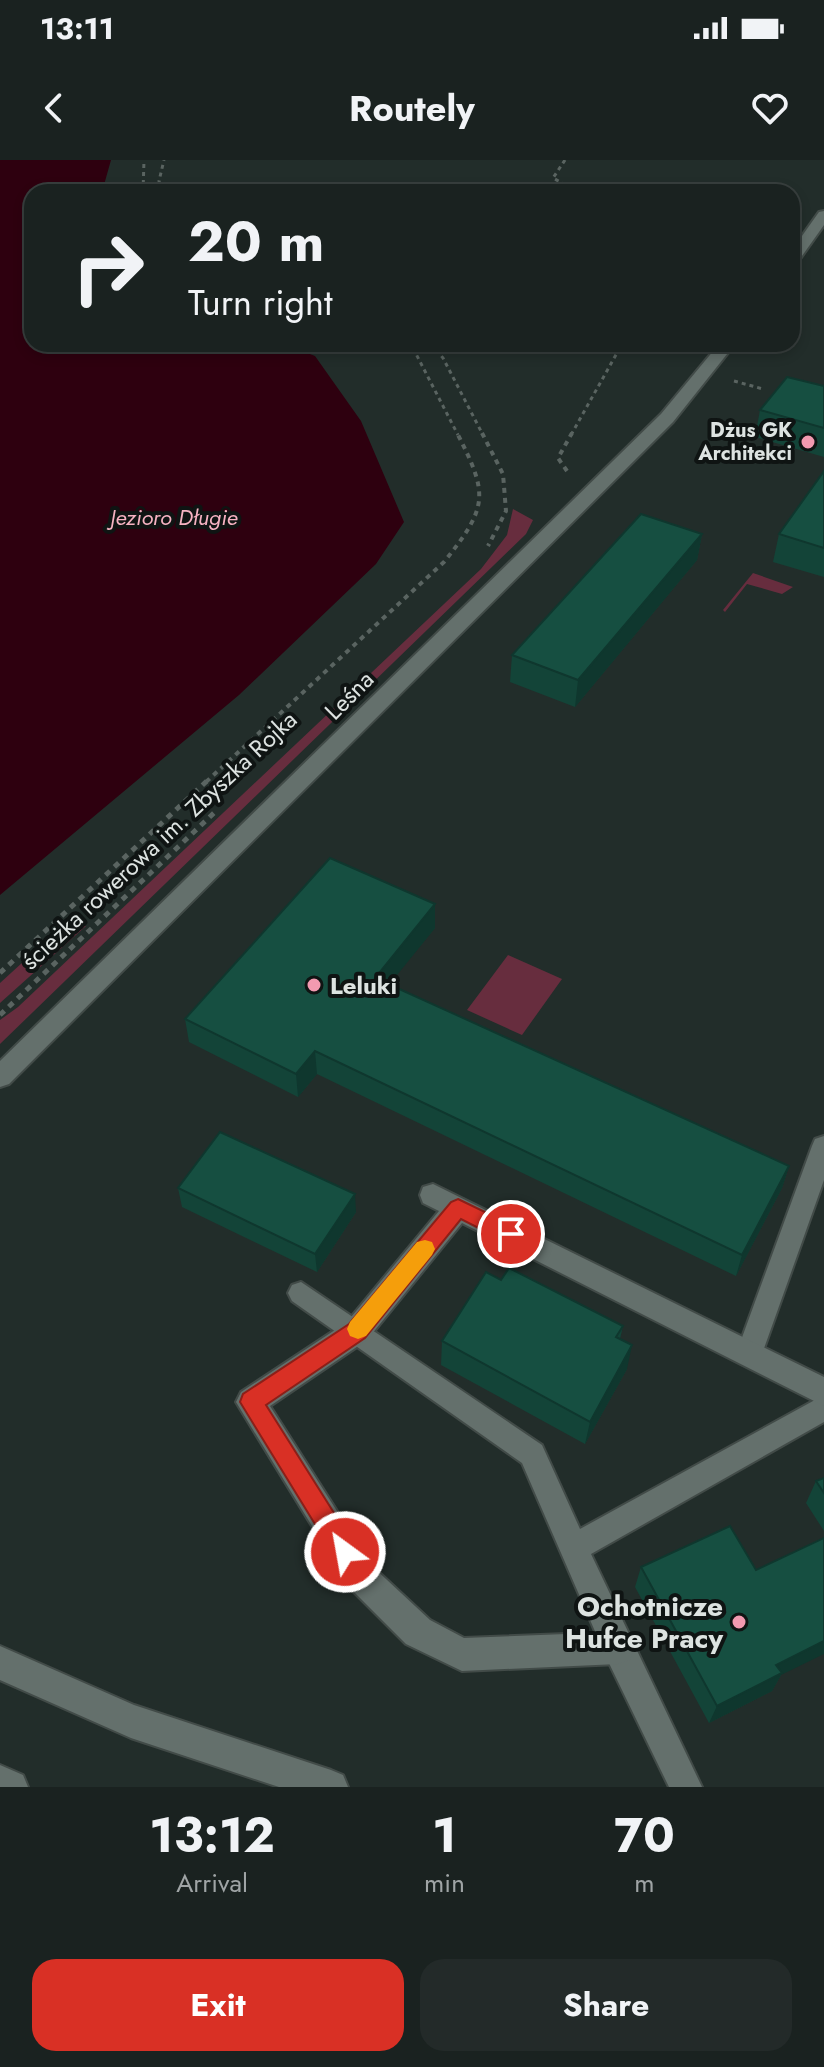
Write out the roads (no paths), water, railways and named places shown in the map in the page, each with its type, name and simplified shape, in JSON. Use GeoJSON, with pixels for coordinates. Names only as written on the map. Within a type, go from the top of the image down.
{"type":"FeatureCollection","features":[{"type":"Feature","properties":{"kind":"street"},"geometry":{"type":"LineString","coordinates":[[800,249],[824,215]]}},
{"type":"Feature","properties":{"kind":"street","name":"Leśna"},"geometry":{"type":"LineString","coordinates":[[0,1077],[667,418],[721,352]]}},
{"type":"Feature","properties":{"kind":"street"},"geometry":{"type":"LineString","coordinates":[[618,1648],[462,1655],[418,1632],[361,1577],[251,1402],[357,1331],[445,1201],[824,1392]]}},
{"type":"Feature","properties":{"kind":"street"},"geometry":{"type":"LineString","coordinates":[[0,1663],[131,1721],[331,1787]]}},
{"type":"Feature","properties":{"kind":"street"},"geometry":{"type":"LineString","coordinates":[[0,1782],[11,1787]]}},
{"type":"Feature","properties":{"kind":"lane"},"geometry":{"type":"LineString","coordinates":[[749,1354],[824,1146]]}},
{"type":"Feature","properties":{"kind":"lane"},"geometry":{"type":"LineString","coordinates":[[301,1293],[532,1454],[618,1648],[686,1787]]}},
{"type":"Feature","properties":{"kind":"lane"},"geometry":{"type":"LineString","coordinates":[[573,1548],[824,1408]]}},
{"type":"Feature","properties":{"kind":"water","name":"Jezioro Długie"},"geometry":{"type":"Polygon","coordinates":[[[0,160],[111,160],[104,184],[24,184],[24,352],[305,352],[315,356],[361,421],[404,522],[376,564],[239,695],[0,895],[0,160]]]}},
{"type":"Feature","properties":{"kind":"place","name":"Dżus GK Architekci"},"geometry":{"type":"Point","coordinates":[808,442]}},
{"type":"Feature","properties":{"kind":"place","name":"Leluki"},"geometry":{"type":"Point","coordinates":[314,985]}},
{"type":"Feature","properties":{"kind":"place","name":"Ochotnicze Hufce Pracy"},"geometry":{"type":"Point","coordinates":[739,1622]}}]}
